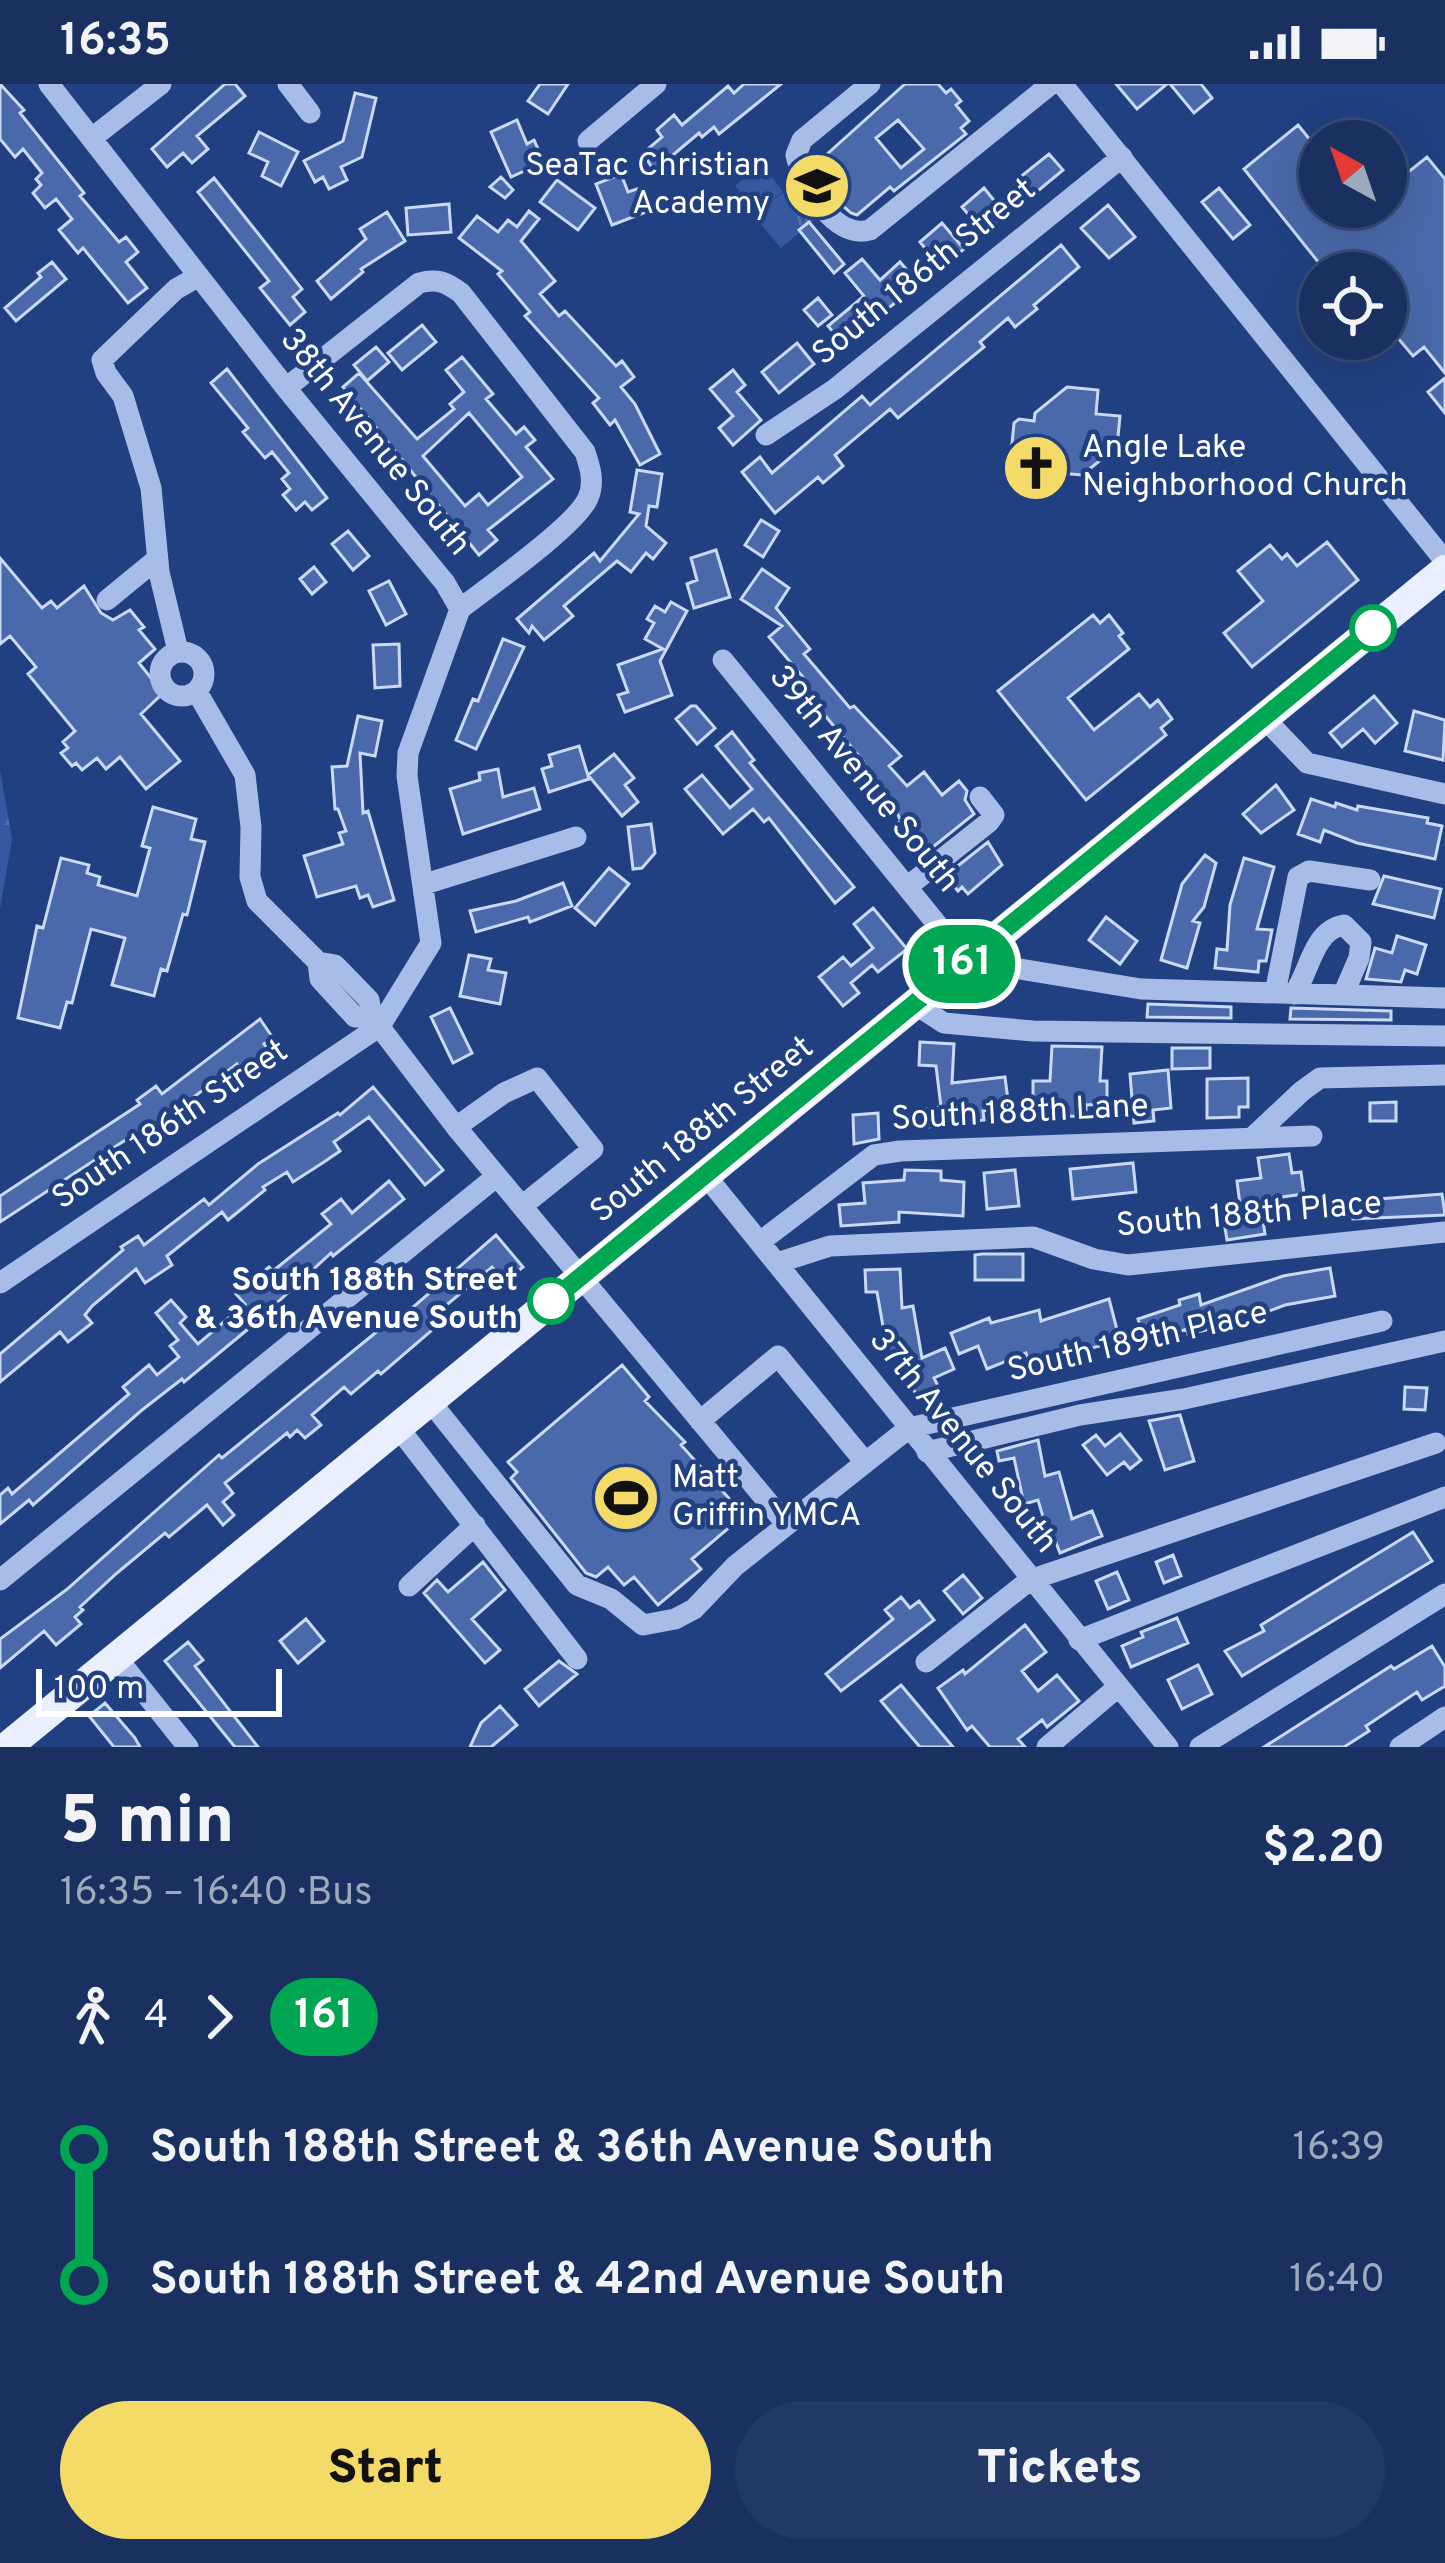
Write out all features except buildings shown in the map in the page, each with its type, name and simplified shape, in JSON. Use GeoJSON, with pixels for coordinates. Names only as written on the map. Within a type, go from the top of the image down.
{"type":"FeatureCollection","features":[{"type":"Feature","properties":{"kind":"main road","name":"South 188th Street"},"geometry":{"type":"LineString","coordinates":[[7,1747],[1445,565]]}},
{"type":"Feature","properties":{"kind":"street","name":"38th Avenue South"},"geometry":{"type":"LineString","coordinates":[[50,84],[286,388],[445,583],[460,609],[408,753],[407,776],[431,943],[376,1021]]}},
{"type":"Feature","properties":{"kind":"street"},"geometry":{"type":"LineString","coordinates":[[92,138],[161,84]]}},
{"type":"Feature","properties":{"kind":"street"},"geometry":{"type":"LineString","coordinates":[[288,84],[310,113]]}},
{"type":"Feature","properties":{"kind":"street"},"geometry":{"type":"LineString","coordinates":[[588,141],[656,84]]}},
{"type":"Feature","properties":{"kind":"street"},"geometry":{"type":"LineString","coordinates":[[870,84],[802,140],[796,155],[806,184],[837,222],[850,232],[870,230],[1061,85],[1445,565]]}},
{"type":"Feature","properties":{"kind":"street","name":"South 186th Street"},"geometry":{"type":"LineString","coordinates":[[766,435],[836,389],[1123,157]]}},
{"type":"Feature","properties":{"kind":"street"},"geometry":{"type":"LineString","coordinates":[[178,651],[158,559],[151,488],[123,396],[101,360],[176,290],[199,276]]}},
{"type":"Feature","properties":{"kind":"street"},"geometry":{"type":"LineString","coordinates":[[286,388],[408,290],[433,279],[461,293],[585,452],[591,489],[578,513],[460,609]]}},
{"type":"Feature","properties":{"kind":"street"},"geometry":{"type":"LineString","coordinates":[[107,600],[158,559]]}},
{"type":"Feature","properties":{"kind":"street"},"geometry":{"type":"LineString","coordinates":[[178,651],[195,655],[206,675],[197,692],[170,694],[162,684],[162,662],[178,651]]}},
{"type":"Feature","properties":{"kind":"street","name":"39th Avenue South"},"geometry":{"type":"LineString","coordinates":[[723,660],[966,960]]}},
{"type":"Feature","properties":{"kind":"street"},"geometry":{"type":"LineString","coordinates":[[197,692],[245,775],[250,877],[257,901],[318,962],[320,979],[355,1017],[376,1021],[497,1176],[787,1525]]}},
{"type":"Feature","properties":{"kind":"street"},"geometry":{"type":"LineString","coordinates":[[1263,717],[1306,763],[1445,794]]}},
{"type":"Feature","properties":{"kind":"street"},"geometry":{"type":"LineString","coordinates":[[907,887],[989,822],[994,815],[980,797]]}},
{"type":"Feature","properties":{"kind":"street"},"geometry":{"type":"LineString","coordinates":[[425,884],[576,837]]}},
{"type":"Feature","properties":{"kind":"street"},"geometry":{"type":"LineString","coordinates":[[1284,993],[1298,877],[1309,871],[1370,880]]}},
{"type":"Feature","properties":{"kind":"street"},"geometry":{"type":"LineString","coordinates":[[1284,993],[1307,974],[1322,935],[1344,925],[1361,942],[1343,995]]}},
{"type":"Feature","properties":{"kind":"street"},"geometry":{"type":"LineString","coordinates":[[966,960],[1142,989],[1445,998]]}},
{"type":"Feature","properties":{"kind":"street"},"geometry":{"type":"LineString","coordinates":[[914,1004],[944,1024],[1033,1031],[1445,1036]]}},
{"type":"Feature","properties":{"kind":"street","name":"South 186th Street"},"geometry":{"type":"LineString","coordinates":[[0,1283],[376,1021]]}},
{"type":"Feature","properties":{"kind":"street"},"geometry":{"type":"LineString","coordinates":[[1253,1137],[1320,1078],[1445,1075]]}},
{"type":"Feature","properties":{"kind":"street"},"geometry":{"type":"LineString","coordinates":[[457,1126],[504,1093],[537,1078],[593,1149],[522,1206]]}},
{"type":"Feature","properties":{"kind":"street","name":"South 188th Lane"},"geometry":{"type":"LineString","coordinates":[[760,1241],[874,1155],[1312,1136]]}},
{"type":"Feature","properties":{"kind":"street"},"geometry":{"type":"LineString","coordinates":[[0,1580],[497,1176]]}},
{"type":"Feature","properties":{"kind":"street","name":"37th Avenue South"},"geometry":{"type":"LineString","coordinates":[[706,1176],[1168,1747]]}},
{"type":"Feature","properties":{"kind":"street","name":"South 188th Place"},"geometry":{"type":"LineString","coordinates":[[777,1263],[830,1246],[1033,1237],[1094,1259],[1128,1265],[1445,1232]]}},
{"type":"Feature","properties":{"kind":"street","name":"South 189th Place"},"geometry":{"type":"LineString","coordinates":[[909,1428],[1382,1321]]}},
{"type":"Feature","properties":{"kind":"street"},"geometry":{"type":"LineString","coordinates":[[927,1452],[1081,1415],[1184,1399],[1445,1341]]}},
{"type":"Feature","properties":{"kind":"street"},"geometry":{"type":"LineString","coordinates":[[700,1420],[778,1356],[866,1462]]}},
{"type":"Feature","properties":{"kind":"street"},"geometry":{"type":"LineString","coordinates":[[429,1400],[577,1585],[611,1599],[644,1624],[675,1619],[694,1609],[735,1566],[909,1428]]}},
{"type":"Feature","properties":{"kind":"street"},"geometry":{"type":"LineString","coordinates":[[397,1426],[578,1659]]}},
{"type":"Feature","properties":{"kind":"street"},"geometry":{"type":"LineString","coordinates":[[926,1662],[1030,1580],[1436,1443]]}},
{"type":"Feature","properties":{"kind":"street"},"geometry":{"type":"LineString","coordinates":[[1079,1640],[1445,1496]]}},
{"type":"Feature","properties":{"kind":"street"},"geometry":{"type":"LineString","coordinates":[[409,1586],[475,1526]]}},
{"type":"Feature","properties":{"kind":"street"},"geometry":{"type":"LineString","coordinates":[[1199,1747],[1445,1594]]}},
{"type":"Feature","properties":{"kind":"street"},"geometry":{"type":"LineString","coordinates":[[117,1658],[188,1747]]}},
{"type":"Feature","properties":{"kind":"street"},"geometry":{"type":"LineString","coordinates":[[1047,1747],[1118,1687]]}},
{"type":"Feature","properties":{"kind":"street"},"geometry":{"type":"LineString","coordinates":[[1400,1747],[1445,1717]]}},
{"type":"Feature","properties":{"kind":"green space"},"geometry":{"type":"Polygon","coordinates":[[[761,164],[783,191],[758,213],[735,186],[761,164]]]}},
{"type":"Feature","properties":{"kind":"green space"},"geometry":{"type":"Polygon","coordinates":[[[788,188],[814,220],[781,248],[754,216],[788,188]]]}},
{"type":"Feature","properties":{"kind":"green space"},"geometry":{"type":"Polygon","coordinates":[[[0,770],[12,839],[0,909],[0,770]]]}},
{"type":"Feature","properties":{"kind":"bus line","name":"161"},"geometry":{"type":"LineString","coordinates":[[551,1301],[1373,628]]}},
{"type":"Feature","properties":{"kind":"place","name":"SeaTac Christian Academy"},"geometry":{"type":"Point","coordinates":[817,186]}},
{"type":"Feature","properties":{"kind":"place","name":"Angle Lake Neighborhood Church"},"geometry":{"type":"Point","coordinates":[1036,468]}},
{"type":"Feature","properties":{"kind":"place","name":"South 188th Street & 36th Avenue South"},"geometry":{"type":"Point","coordinates":[551,1301]}},
{"type":"Feature","properties":{"kind":"place","name":"Matt Griffin YMCA"},"geometry":{"type":"Point","coordinates":[626,1498]}}]}
